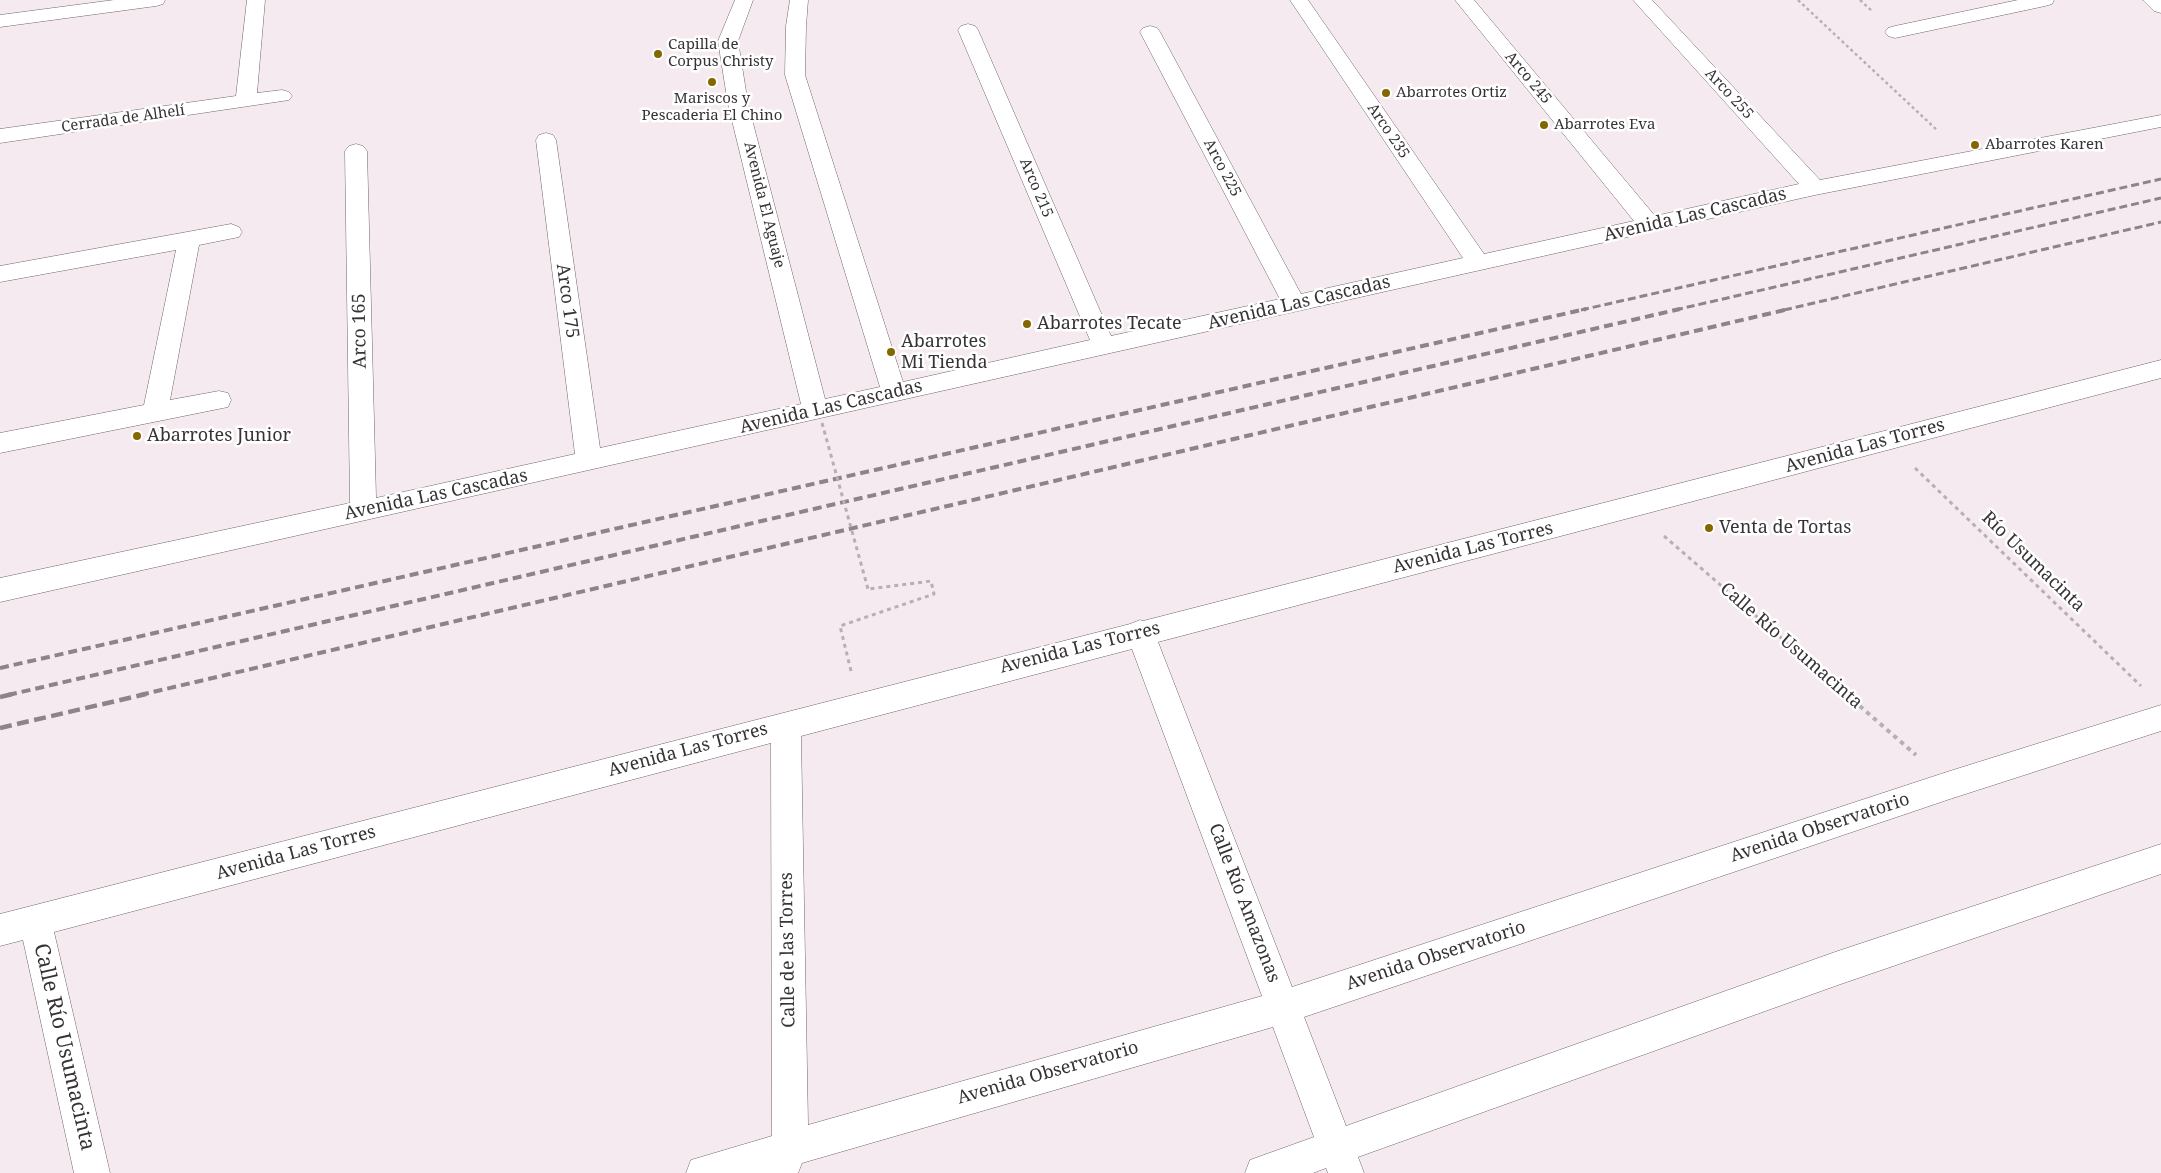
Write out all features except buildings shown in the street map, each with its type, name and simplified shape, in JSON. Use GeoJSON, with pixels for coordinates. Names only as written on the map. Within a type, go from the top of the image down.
{"type":"FeatureCollection","features":[{"type":"Feature","properties":{"kind":"street"},"geometry":{"type":"LineString","coordinates":[[0,21],[156,0]]}},
{"type":"Feature","properties":{"kind":"street"},"geometry":{"type":"LineString","coordinates":[[246,101],[256,0]]}},
{"type":"Feature","properties":{"kind":"street","name":"Avenida El Aguaje"},"geometry":{"type":"LineString","coordinates":[[744,0],[728,41],[738,104],[819,417]]}},
{"type":"Feature","properties":{"kind":"street"},"geometry":{"type":"LineString","coordinates":[[799,0],[796,26],[795,74],[894,392]]}},
{"type":"Feature","properties":{"kind":"street","name":"Arco 235"},"geometry":{"type":"LineString","coordinates":[[1298,0],[1478,263]]}},
{"type":"Feature","properties":{"kind":"street","name":"Arco 245"},"geometry":{"type":"LineString","coordinates":[[1464,0],[1650,224]]}},
{"type":"Feature","properties":{"kind":"street","name":"Arco 255"},"geometry":{"type":"LineString","coordinates":[[1642,0],[1815,188]]}},
{"type":"Feature","properties":{"kind":"street"},"geometry":{"type":"LineString","coordinates":[[1895,32],[2045,0]]}},
{"type":"Feature","properties":{"kind":"street"},"geometry":{"type":"LineString","coordinates":[[2152,0],[2161,7]]}},
{"type":"Feature","properties":{"kind":"street","name":"Arco 215"},"geometry":{"type":"LineString","coordinates":[[968,30],[1104,346]]}},
{"type":"Feature","properties":{"kind":"street","name":"Arco 225"},"geometry":{"type":"LineString","coordinates":[[1150,32],[1295,304]]}},
{"type":"Feature","properties":{"kind":"street","name":"Cerrada de Alhelí"},"geometry":{"type":"LineString","coordinates":[[0,136],[282,96]]}},
{"type":"Feature","properties":{"kind":"street","name":"Avenida Las Cascadas"},"geometry":{"type":"LineString","coordinates":[[0,590],[589,461],[819,417],[894,392],[1815,188],[2161,120]]}},
{"type":"Feature","properties":{"kind":"street","name":"Arco 175"},"geometry":{"type":"LineString","coordinates":[[546,140],[589,461]]}},
{"type":"Feature","properties":{"kind":"street","name":"Arco 165"},"geometry":{"type":"LineString","coordinates":[[356,151],[364,511]]}},
{"type":"Feature","properties":{"kind":"street"},"geometry":{"type":"LineString","coordinates":[[0,274],[231,232]]}},
{"type":"Feature","properties":{"kind":"street"},"geometry":{"type":"LineString","coordinates":[[154,413],[189,240]]}},
{"type":"Feature","properties":{"kind":"street","name":"Avenida Las Torres"},"geometry":{"type":"LineString","coordinates":[[0,930],[859,705],[1631,507],[2161,368]]}},
{"type":"Feature","properties":{"kind":"street"},"geometry":{"type":"LineString","coordinates":[[0,443],[218,400]]}},
{"type":"Feature","properties":{"kind":"street","name":"Calle Río Amazonas"},"geometry":{"type":"LineString","coordinates":[[1140,632],[1284,1006],[1341,1160]]}},
{"type":"Feature","properties":{"kind":"street","name":"Avenida Observatorio"},"geometry":{"type":"LineString","coordinates":[[704,1173],[785,1160],[1284,1006],[1950,785],[2161,718]]}},
{"type":"Feature","properties":{"kind":"street","name":"Calle de las Torres"},"geometry":{"type":"LineString","coordinates":[[785,1160],[786,725]]}},
{"type":"Feature","properties":{"kind":"street"},"geometry":{"type":"LineString","coordinates":[[1263,1173],[1341,1160],[1838,968],[2161,859]]}},
{"type":"Feature","properties":{"kind":"street","name":"Calle Río Usumacinta"},"geometry":{"type":"LineString","coordinates":[[35,921],[92,1173]]}},
{"type":"Feature","properties":{"kind":"path"},"geometry":{"type":"LineString","coordinates":[[1798,0],[1966,158]]}},
{"type":"Feature","properties":{"kind":"path"},"geometry":{"type":"LineString","coordinates":[[819,417],[868,589],[931,581],[934,594],[840,626],[859,705]]}},
{"type":"Feature","properties":{"kind":"path","name":"Río Usumacinta"},"geometry":{"type":"LineString","coordinates":[[1886,440],[2147,691]]}},
{"type":"Feature","properties":{"kind":"path","name":"Calle Río Usumacinta"},"geometry":{"type":"LineString","coordinates":[[1631,507],[1950,785]]}},
{"type":"Feature","properties":{"kind":"railway"},"geometry":{"type":"LineString","coordinates":[[1581,310],[2161,179]]}},
{"type":"Feature","properties":{"kind":"railway"},"geometry":{"type":"LineString","coordinates":[[1675,310],[2161,198]]}},
{"type":"Feature","properties":{"kind":"railway"},"geometry":{"type":"LineString","coordinates":[[1784,310],[2161,222]]}},
{"type":"Feature","properties":{"kind":"railway"},"geometry":{"type":"LineString","coordinates":[[0,668],[1586,309]]}},
{"type":"Feature","properties":{"kind":"railway"},"geometry":{"type":"LineString","coordinates":[[8,695],[1680,309]]}},
{"type":"Feature","properties":{"kind":"railway"},"geometry":{"type":"LineString","coordinates":[[140,695],[1789,309]]}},
{"type":"Feature","properties":{"kind":"railway"},"geometry":{"type":"LineString","coordinates":[[0,697],[13,694]]}},
{"type":"Feature","properties":{"kind":"railway"},"geometry":{"type":"LineString","coordinates":[[0,728],[146,694]]}},
{"type":"Feature","properties":{"kind":"place","name":"Capilla de Corpus Christy"},"geometry":{"type":"Point","coordinates":[658,54]}},
{"type":"Feature","properties":{"kind":"place","name":"Mariscos y Pescaderia El Chino"},"geometry":{"type":"Point","coordinates":[712,82]}},
{"type":"Feature","properties":{"kind":"place","name":"Abarrotes Ortiz"},"geometry":{"type":"Point","coordinates":[1386,93]}},
{"type":"Feature","properties":{"kind":"place","name":"Abarrotes Eva"},"geometry":{"type":"Point","coordinates":[1544,125]}},
{"type":"Feature","properties":{"kind":"place","name":"Abarrotes Karen"},"geometry":{"type":"Point","coordinates":[1975,145]}},
{"type":"Feature","properties":{"kind":"place","name":"Abarrotes Tecate"},"geometry":{"type":"Point","coordinates":[1027,324]}},
{"type":"Feature","properties":{"kind":"place","name":"Abarrotes Mi Tienda"},"geometry":{"type":"Point","coordinates":[891,352]}},
{"type":"Feature","properties":{"kind":"place","name":"Abarrotes Junior"},"geometry":{"type":"Point","coordinates":[137,436]}},
{"type":"Feature","properties":{"kind":"place","name":"Venta de Tortas"},"geometry":{"type":"Point","coordinates":[1709,528]}}]}
